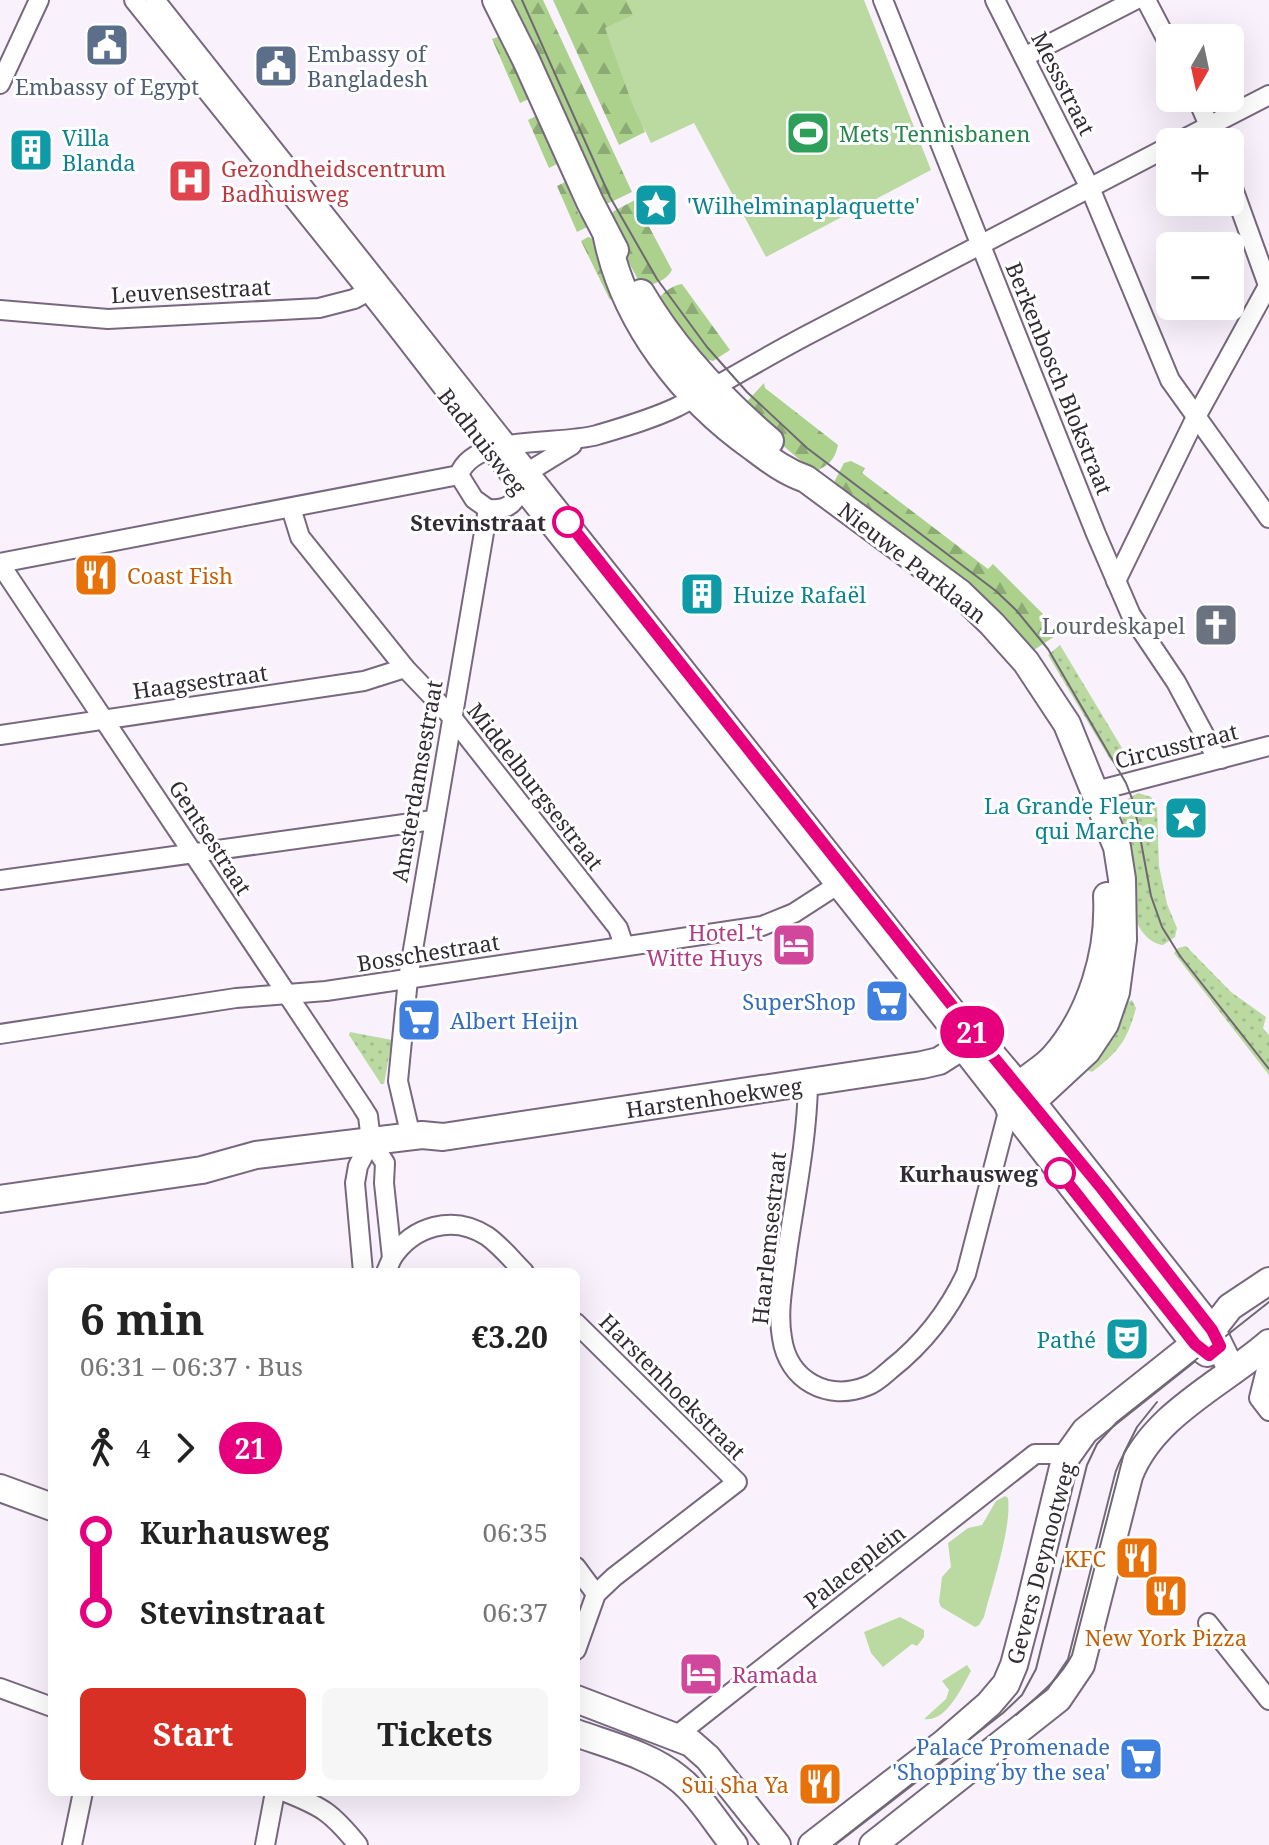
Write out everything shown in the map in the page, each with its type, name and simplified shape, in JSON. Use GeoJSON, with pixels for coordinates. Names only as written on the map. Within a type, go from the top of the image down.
{"type":"FeatureCollection","features":[{"type":"Feature","properties":{"kind":"main road","name":"Nieuwe Parklaan"},"geometry":{"type":"LineString","coordinates":[[496,0],[607,237],[647,304],[690,360],[704,391],[743,418],[797,465],[806,479],[960,593],[1026,662],[1067,724],[1096,791],[1104,818],[1108,904],[1101,960],[1090,998],[1072,1036],[1020,1098]]}},
{"type":"Feature","properties":{"kind":"main road","name":"Badhuisweg"},"geometry":{"type":"LineString","coordinates":[[970,1042],[1020,1098]]}},
{"type":"Feature","properties":{"kind":"main road","name":"Harstenhoekweg"},"geometry":{"type":"LineString","coordinates":[[0,1199],[202,1170],[258,1173],[371,1151],[422,1135],[443,1137],[808,1084],[939,1061],[970,1042]]}},
{"type":"Feature","properties":{"kind":"main road"},"geometry":{"type":"LineString","coordinates":[[1020,1098],[1232,1371]]}},
{"type":"Feature","properties":{"kind":"main road","name":"Gevers Deynootweg"},"geometry":{"type":"LineString","coordinates":[[812,1845],[938,1749],[989,1704],[1006,1684],[1014,1665],[1062,1470],[1069,1454],[1085,1431],[1203,1337],[1230,1307],[1269,1281]]}},
{"type":"Feature","properties":{"kind":"main road"},"geometry":{"type":"LineString","coordinates":[[873,1845],[1058,1699],[1073,1681],[1081,1665],[1116,1522],[1134,1464],[1142,1449],[1195,1399],[1269,1343]]}},
{"type":"Feature","properties":{"kind":"main road"},"geometry":{"type":"LineString","coordinates":[[0,1488],[48,1506]]}},
{"type":"Feature","properties":{"kind":"main road"},"geometry":{"type":"LineString","coordinates":[[580,1700],[691,1743],[708,1758],[777,1845]]}},
{"type":"Feature","properties":{"kind":"main road"},"geometry":{"type":"LineString","coordinates":[[580,1734],[628,1752],[679,1778],[734,1845]]}},
{"type":"Feature","properties":{"kind":"street"},"geometry":{"type":"LineString","coordinates":[[0,84],[39,0]]}},
{"type":"Feature","properties":{"kind":"street","name":"Badhuisweg"},"geometry":{"type":"LineString","coordinates":[[134,0],[374,288],[970,1042]]}},
{"type":"Feature","properties":{"kind":"street","name":"Badhuisweg"},"geometry":{"type":"LineString","coordinates":[[155,0],[374,288]]}},
{"type":"Feature","properties":{"kind":"street","name":"Berkenbosch Blokstraat"},"geometry":{"type":"LineString","coordinates":[[883,0],[1131,615],[1176,682],[1213,751],[1221,759]]}},
{"type":"Feature","properties":{"kind":"street","name":"Messstraat"},"geometry":{"type":"LineString","coordinates":[[995,0],[1090,188],[1170,380],[1269,518]]}},
{"type":"Feature","properties":{"kind":"street"},"geometry":{"type":"LineString","coordinates":[[1024,57],[1135,0]]}},
{"type":"Feature","properties":{"kind":"street"},"geometry":{"type":"LineString","coordinates":[[1146,0],[1159,24]]}},
{"type":"Feature","properties":{"kind":"street"},"geometry":{"type":"LineString","coordinates":[[1222,128],[1269,95]]}},
{"type":"Feature","properties":{"kind":"street"},"geometry":{"type":"LineString","coordinates":[[488,509],[501,511],[513,503],[524,480],[549,457],[585,439],[675,408],[1156,153]]}},
{"type":"Feature","properties":{"kind":"street"},"geometry":{"type":"LineString","coordinates":[[1116,581],[1196,417],[1268,286],[1243,216]]}},
{"type":"Feature","properties":{"kind":"street","name":"Leuvensestraat"},"geometry":{"type":"LineString","coordinates":[[0,310],[108,319],[319,308],[340,305],[374,288]]}},
{"type":"Feature","properties":{"kind":"street"},"geometry":{"type":"LineString","coordinates":[[0,563],[459,475],[462,465],[472,456],[500,446],[585,439]]}},
{"type":"Feature","properties":{"kind":"street","name":"Badhuisweg"},"geometry":{"type":"LineString","coordinates":[[459,475],[474,499],[488,509]]}},
{"type":"Feature","properties":{"kind":"street","name":"Middelburgsestraat"},"geometry":{"type":"LineString","coordinates":[[291,508],[300,537],[405,668],[451,716],[618,928],[624,946]]}},
{"type":"Feature","properties":{"kind":"street","name":"Amsterdamsestraat"},"geometry":{"type":"LineString","coordinates":[[408,1124],[398,1081],[408,979],[488,509]]}},
{"type":"Feature","properties":{"kind":"street","name":"Gentsestraat"},"geometry":{"type":"LineString","coordinates":[[0,563],[368,1116],[371,1151],[385,1163],[389,1265]]}},
{"type":"Feature","properties":{"kind":"street","name":"Haagsestraat"},"geometry":{"type":"LineString","coordinates":[[0,735],[364,681],[405,668]]}},
{"type":"Feature","properties":{"kind":"street","name":"Circusstraat"},"geometry":{"type":"LineString","coordinates":[[1096,791],[1269,746]]}},
{"type":"Feature","properties":{"kind":"street"},"geometry":{"type":"LineString","coordinates":[[0,880],[433,820]]}},
{"type":"Feature","properties":{"kind":"street","name":"Bosschestraat"},"geometry":{"type":"LineString","coordinates":[[0,1034],[236,998],[326,991],[762,926],[794,913],[843,881]]}},
{"type":"Feature","properties":{"kind":"street","name":"Haarlemsestraat"},"geometry":{"type":"LineString","coordinates":[[808,1084],[784,1281],[781,1337],[789,1363],[812,1386],[848,1393],[871,1385],[928,1335],[954,1300],[966,1274],[1020,1098]]}},
{"type":"Feature","properties":{"kind":"street"},"geometry":{"type":"LineString","coordinates":[[363,1268],[355,1183],[371,1151]]}},
{"type":"Feature","properties":{"kind":"street"},"geometry":{"type":"LineString","coordinates":[[389,1265],[400,1246],[416,1233],[437,1225],[458,1225],[485,1235],[520,1268]]}},
{"type":"Feature","properties":{"kind":"street","name":"Harstenhoekstraat"},"geometry":{"type":"LineString","coordinates":[[580,1327],[737,1482],[596,1594]]}},
{"type":"Feature","properties":{"kind":"street"},"geometry":{"type":"LineString","coordinates":[[1268,1362],[1259,1398],[1269,1411]]}},
{"type":"Feature","properties":{"kind":"street","name":"Palaceplein"},"geometry":{"type":"LineString","coordinates":[[676,1736],[1035,1454],[1069,1454]]}},
{"type":"Feature","properties":{"kind":"street"},"geometry":{"type":"LineString","coordinates":[[580,1572],[596,1594],[580,1639]]}},
{"type":"Feature","properties":{"kind":"street"},"geometry":{"type":"LineString","coordinates":[[1208,1623],[1269,1700]]}},
{"type":"Feature","properties":{"kind":"street"},"geometry":{"type":"LineString","coordinates":[[0,1688],[48,1706]]}},
{"type":"Feature","properties":{"kind":"street"},"geometry":{"type":"LineString","coordinates":[[72,1845],[82,1796]]}},
{"type":"Feature","properties":{"kind":"street"},"geometry":{"type":"LineString","coordinates":[[265,1845],[274,1796]]}},
{"type":"Feature","properties":{"kind":"street"},"geometry":{"type":"LineString","coordinates":[[295,1796],[320,1806],[342,1825],[358,1845]]}},
{"type":"Feature","properties":{"kind":"green space"},"geometry":{"type":"Polygon","coordinates":[[[508,0],[543,0],[632,192],[609,203],[598,204],[508,0]]]}},
{"type":"Feature","properties":{"kind":"green space"},"geometry":{"type":"Polygon","coordinates":[[[553,0],[627,0],[634,15],[606,28],[645,132],[619,145],[553,0]]]}},
{"type":"Feature","properties":{"kind":"green space","name":"Mets Tennisbanen"},"geometry":{"type":"Polygon","coordinates":[[[626,0],[864,0],[931,170],[766,257],[694,123],[651,143],[633,106],[605,28],[633,15],[626,0]]]}},
{"type":"Feature","properties":{"kind":"green space"},"geometry":{"type":"Polygon","coordinates":[[[501,36],[529,99],[520,103],[492,39],[501,36]]]}},
{"type":"Feature","properties":{"kind":"green space"},"geometry":{"type":"Polygon","coordinates":[[[536,116],[557,164],[549,168],[528,120],[536,116]]]}},
{"type":"Feature","properties":{"kind":"green space"},"geometry":{"type":"Polygon","coordinates":[[[565,182],[579,215],[583,213],[587,227],[577,232],[557,186],[565,182]]]}},
{"type":"Feature","properties":{"kind":"green space"},"geometry":{"type":"Polygon","coordinates":[[[635,200],[672,270],[663,279],[642,287],[606,220],[614,211],[635,200]]]}},
{"type":"Feature","properties":{"kind":"green space"},"geometry":{"type":"Polygon","coordinates":[[[588,237],[595,239],[617,288],[610,300],[581,241],[588,237]]]}},
{"type":"Feature","properties":{"kind":"green space"},"geometry":{"type":"Polygon","coordinates":[[[682,284],[730,350],[713,361],[692,356],[653,305],[662,294],[682,284]]]}},
{"type":"Feature","properties":{"kind":"green space"},"geometry":{"type":"Polygon","coordinates":[[[764,383],[765,388],[838,445],[827,465],[814,472],[740,409],[764,383]]]}},
{"type":"Feature","properties":{"kind":"green space"},"geometry":{"type":"Polygon","coordinates":[[[851,461],[865,468],[862,473],[988,569],[993,564],[1043,614],[1039,617],[1055,636],[1031,652],[832,486],[844,463],[851,461]]]}},
{"type":"Feature","properties":{"kind":"green space"},"geometry":{"type":"Polygon","coordinates":[[[1060,645],[1125,753],[1111,761],[1048,655],[1060,645]]]}},
{"type":"Feature","properties":{"kind":"green space"},"geometry":{"type":"Polygon","coordinates":[[[1138,793],[1151,797],[1157,806],[1159,866],[1167,904],[1177,928],[1175,937],[1163,945],[1146,936],[1136,919],[1129,849],[1121,813],[1124,801],[1138,793]]]}},
{"type":"Feature","properties":{"kind":"green space"},"geometry":{"type":"Polygon","coordinates":[[[1186,946],[1231,992],[1266,1017],[1263,1028],[1269,1035],[1269,1075],[1174,953],[1186,946]]]}},
{"type":"Feature","properties":{"kind":"green space"},"geometry":{"type":"Polygon","coordinates":[[[1132,1000],[1136,1008],[1121,1044],[1092,1072],[1087,1070],[1125,1003],[1132,1000]]]}},
{"type":"Feature","properties":{"kind":"green space"},"geometry":{"type":"Polygon","coordinates":[[[350,1032],[392,1040],[384,1084],[381,1084],[350,1032]]]}},
{"type":"Feature","properties":{"kind":"green space"},"geometry":{"type":"Polygon","coordinates":[[[1005,1496],[1008,1498],[1007,1524],[1000,1557],[984,1617],[975,1627],[941,1607],[939,1602],[942,1577],[951,1567],[948,1543],[968,1528],[982,1525],[996,1501],[1005,1496]]]}},
{"type":"Feature","properties":{"kind":"green space"},"geometry":{"type":"Polygon","coordinates":[[[900,1617],[924,1630],[924,1637],[917,1646],[912,1644],[883,1667],[871,1653],[864,1632],[900,1617]]]}},
{"type":"Feature","properties":{"kind":"green space"},"geometry":{"type":"Polygon","coordinates":[[[967,1665],[971,1671],[946,1710],[932,1719],[924,1719],[946,1699],[949,1690],[942,1681],[967,1665]]]}},
{"type":"Feature","properties":{"kind":"tram line"},"geometry":{"type":"LineString","coordinates":[[522,0],[610,197],[657,279],[707,347],[747,392],[807,448],[996,591],[1048,649],[1126,783],[1134,804],[1151,896],[1162,927],[1180,956],[1269,1069]]}},
{"type":"Feature","properties":{"kind":"tram line"},"geometry":{"type":"LineString","coordinates":[[834,1845],[1022,1695],[1036,1669],[1087,1465],[1097,1444],[1117,1422],[1269,1302]]}},
{"type":"Feature","properties":{"kind":"tram line"},"geometry":{"type":"LineString","coordinates":[[1016,1715],[1040,1695],[1072,1655],[1124,1453],[1137,1427],[1157,1402]]}},
{"type":"Feature","properties":{"kind":"bus line","name":"21"},"geometry":{"type":"LineString","coordinates":[[568,522],[977,1037],[1103,1190],[1212,1330],[1220,1346],[1209,1355],[1195,1344],[1060,1173]]}},
{"type":"Feature","properties":{"kind":"place","name":"Embassy of Egypt"},"geometry":{"type":"Point","coordinates":[107,45]}},
{"type":"Feature","properties":{"kind":"place","name":"Embassy of Bangladesh"},"geometry":{"type":"Point","coordinates":[276,66]}},
{"type":"Feature","properties":{"kind":"place","name":"Mets Tennisbanen"},"geometry":{"type":"Point","coordinates":[808,133]}},
{"type":"Feature","properties":{"kind":"place","name":"Villa Blanda"},"geometry":{"type":"Point","coordinates":[31,150]}},
{"type":"Feature","properties":{"kind":"place","name":"Gezondheidscentrum Badhuisweg"},"geometry":{"type":"Point","coordinates":[190,181]}},
{"type":"Feature","properties":{"kind":"place","name":"'Wilhelminaplaquette'"},"geometry":{"type":"Point","coordinates":[656,205]}},
{"type":"Feature","properties":{"kind":"place","name":"Stevinstraat"},"geometry":{"type":"Point","coordinates":[568,522]}},
{"type":"Feature","properties":{"kind":"place","name":"Coast Fish"},"geometry":{"type":"Point","coordinates":[96,575]}},
{"type":"Feature","properties":{"kind":"place","name":"Huize Rafaël"},"geometry":{"type":"Point","coordinates":[702,594]}},
{"type":"Feature","properties":{"kind":"place","name":"Lourdeskapel"},"geometry":{"type":"Point","coordinates":[1216,625]}},
{"type":"Feature","properties":{"kind":"place","name":"La Grande Fleur qui Marche"},"geometry":{"type":"Point","coordinates":[1186,818]}},
{"type":"Feature","properties":{"kind":"place","name":"Hotel 't Witte Huys"},"geometry":{"type":"Point","coordinates":[794,945]}},
{"type":"Feature","properties":{"kind":"place","name":"SuperShop"},"geometry":{"type":"Point","coordinates":[887,1001]}},
{"type":"Feature","properties":{"kind":"place","name":"Albert Heijn"},"geometry":{"type":"Point","coordinates":[419,1020]}},
{"type":"Feature","properties":{"kind":"place","name":"Kurhausweg"},"geometry":{"type":"Point","coordinates":[1060,1173]}},
{"type":"Feature","properties":{"kind":"place","name":"Pathé"},"geometry":{"type":"Point","coordinates":[1127,1339]}},
{"type":"Feature","properties":{"kind":"place","name":"KFC"},"geometry":{"type":"Point","coordinates":[1137,1558]}},
{"type":"Feature","properties":{"kind":"place","name":"New York Pizza"},"geometry":{"type":"Point","coordinates":[1166,1596]}},
{"type":"Feature","properties":{"kind":"place","name":"Ramada"},"geometry":{"type":"Point","coordinates":[701,1674]}},
{"type":"Feature","properties":{"kind":"place","name":"Palace Promenade 'Shopping by the sea'"},"geometry":{"type":"Point","coordinates":[1141,1759]}},
{"type":"Feature","properties":{"kind":"place","name":"Sui Sha Ya"},"geometry":{"type":"Point","coordinates":[820,1784]}}]}
